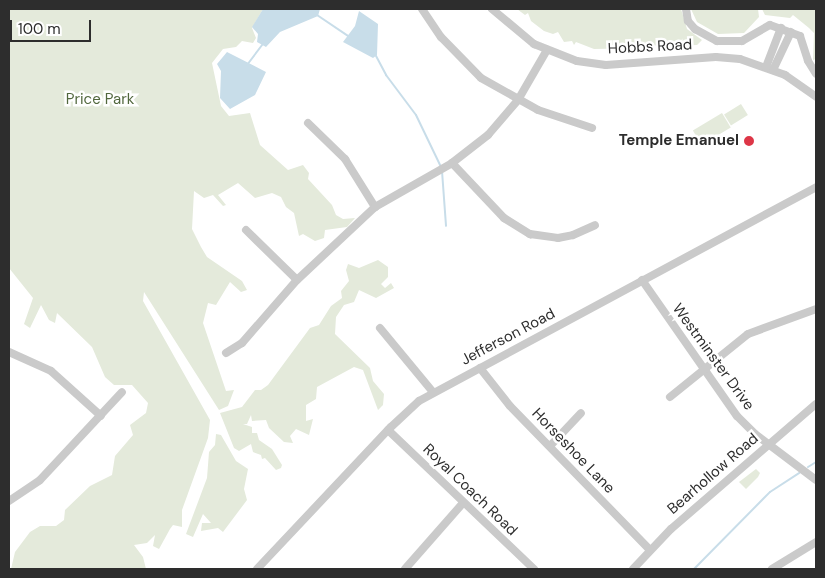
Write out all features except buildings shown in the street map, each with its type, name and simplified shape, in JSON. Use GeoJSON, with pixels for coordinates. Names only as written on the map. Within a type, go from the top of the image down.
{"type":"FeatureCollection","features":[{"type":"Feature","properties":{"kind":"street"},"geometry":{"type":"LineString","coordinates":[[422,9],[441,38],[470,68],[518,100],[560,120],[592,128]]}},
{"type":"Feature","properties":{"kind":"street","name":"Hobbs Road"},"geometry":{"type":"LineString","coordinates":[[492,9],[510,26],[547,50],[577,61],[606,64],[716,57],[770,68],[816,97]]}},
{"type":"Feature","properties":{"kind":"street"},"geometry":{"type":"LineString","coordinates":[[686,9],[688,21],[695,29],[717,41],[746,40],[767,26],[781,28],[790,32],[802,38],[808,61],[816,74]]}},
{"type":"Feature","properties":{"kind":"street"},"geometry":{"type":"LineString","coordinates":[[770,68],[781,28]]}},
{"type":"Feature","properties":{"kind":"street"},"geometry":{"type":"LineString","coordinates":[[770,68],[790,32]]}},
{"type":"Feature","properties":{"kind":"street"},"geometry":{"type":"LineString","coordinates":[[226,353],[242,342],[297,280],[375,206],[452,163],[488,135],[518,100],[547,50]]}},
{"type":"Feature","properties":{"kind":"street"},"geometry":{"type":"LineString","coordinates":[[308,122],[345,159],[375,206]]}},
{"type":"Feature","properties":{"kind":"street"},"geometry":{"type":"LineString","coordinates":[[452,163],[504,218],[530,234],[558,238],[573,235],[595,225]]}},
{"type":"Feature","properties":{"kind":"street","name":"Jefferson Road"},"geometry":{"type":"LineString","coordinates":[[257,569],[388,430],[433,392],[816,187]]}},
{"type":"Feature","properties":{"kind":"street"},"geometry":{"type":"LineString","coordinates":[[246,230],[297,280]]}},
{"type":"Feature","properties":{"kind":"street","name":"Westminster Drive"},"geometry":{"type":"LineString","coordinates":[[642,280],[737,416],[768,444],[816,480]]}},
{"type":"Feature","properties":{"kind":"street"},"geometry":{"type":"LineString","coordinates":[[670,397],[748,334],[816,310]]}},
{"type":"Feature","properties":{"kind":"street"},"geometry":{"type":"LineString","coordinates":[[380,328],[433,392]]}},
{"type":"Feature","properties":{"kind":"street"},"geometry":{"type":"LineString","coordinates":[[9,352],[52,371],[100,416]]}},
{"type":"Feature","properties":{"kind":"street","name":"Horseshoe Lane"},"geometry":{"type":"LineString","coordinates":[[480,368],[504,400],[650,550]]}},
{"type":"Feature","properties":{"kind":"street"},"geometry":{"type":"LineString","coordinates":[[9,501],[40,480],[122,392]]}},
{"type":"Feature","properties":{"kind":"street","name":"Bearhollow Road"},"geometry":{"type":"LineString","coordinates":[[633,569],[650,550],[768,444],[816,404]]}},
{"type":"Feature","properties":{"kind":"street"},"geometry":{"type":"LineString","coordinates":[[550,446],[581,413]]}},
{"type":"Feature","properties":{"kind":"street","name":"Royal Coach Road"},"geometry":{"type":"LineString","coordinates":[[388,430],[534,569]]}},
{"type":"Feature","properties":{"kind":"street"},"geometry":{"type":"LineString","coordinates":[[405,569],[463,503]]}},
{"type":"Feature","properties":{"kind":"street"},"geometry":{"type":"LineString","coordinates":[[772,569],[816,542]]}},
{"type":"Feature","properties":{"kind":"green space","name":"Price Park"},"geometry":{"type":"Polygon","coordinates":[[[9,9],[263,9],[252,28],[256,38],[253,43],[242,41],[236,47],[223,49],[212,63],[221,106],[229,116],[250,113],[260,145],[288,170],[303,165],[309,173],[308,179],[332,205],[336,215],[343,219],[355,218],[347,227],[325,230],[324,238],[315,241],[303,234],[299,236],[294,213],[286,207],[281,197],[272,193],[255,198],[238,183],[218,195],[226,205],[223,206],[213,195],[204,198],[194,191],[192,229],[201,247],[207,257],[242,281],[247,290],[241,292],[230,282],[216,305],[208,303],[203,323],[226,391],[234,390],[228,406],[219,410],[144,292],[143,301],[210,420],[208,438],[182,510],[182,527],[173,525],[159,549],[153,546],[155,535],[147,543],[134,545],[143,557],[146,569],[11,569],[15,552],[30,532],[40,526],[56,526],[64,520],[65,510],[90,486],[112,475],[115,456],[133,435],[130,425],[146,413],[148,403],[132,385],[114,385],[105,377],[92,347],[57,313],[55,323],[49,320],[41,305],[30,328],[24,324],[33,298],[9,268],[9,9]]]}},
{"type":"Feature","properties":{"kind":"green space"},"geometry":{"type":"Polygon","coordinates":[[[517,9],[681,9],[687,29],[702,40],[697,45],[671,46],[668,42],[646,48],[594,49],[576,42],[574,45],[572,41],[564,42],[558,32],[553,34],[544,31],[531,21],[528,13],[525,15],[517,9]]]}},
{"type":"Feature","properties":{"kind":"green space"},"geometry":{"type":"Polygon","coordinates":[[[691,9],[758,9],[759,17],[744,33],[718,34],[697,22],[691,9]]]}},
{"type":"Feature","properties":{"kind":"green space"},"geometry":{"type":"Polygon","coordinates":[[[762,9],[816,9],[816,59],[813,60],[814,33],[809,28],[793,15],[790,18],[765,15],[762,9]]]}},
{"type":"Feature","properties":{"kind":"green space"},"geometry":{"type":"Polygon","coordinates":[[[741,104],[748,115],[731,126],[724,115],[741,104]]]}},
{"type":"Feature","properties":{"kind":"green space"},"geometry":{"type":"Polygon","coordinates":[[[722,113],[731,128],[702,145],[693,131],[722,113]]]}},
{"type":"Feature","properties":{"kind":"green space"},"geometry":{"type":"Polygon","coordinates":[[[378,260],[388,267],[388,277],[381,284],[385,288],[391,283],[394,288],[376,298],[359,290],[354,302],[344,305],[336,317],[335,334],[370,368],[373,381],[384,394],[383,405],[378,410],[363,370],[354,367],[317,387],[316,399],[306,405],[306,421],[313,419],[309,435],[296,429],[290,436],[293,443],[284,442],[269,428],[266,420],[252,421],[251,415],[247,424],[243,424],[252,427],[252,433],[257,433],[259,440],[272,449],[282,465],[281,468],[276,470],[265,458],[262,459],[261,455],[253,452],[251,444],[239,451],[234,448],[220,413],[242,407],[255,390],[261,390],[268,385],[310,328],[319,325],[331,306],[342,298],[341,291],[349,281],[346,270],[348,264],[359,268],[378,260]]]}},
{"type":"Feature","properties":{"kind":"green space"},"geometry":{"type":"Polygon","coordinates":[[[216,434],[221,435],[236,461],[248,469],[244,489],[247,500],[223,532],[218,528],[201,531],[202,523],[211,523],[203,514],[193,537],[186,534],[207,478],[209,452],[215,445],[216,434]]]}},
{"type":"Feature","properties":{"kind":"green space"},"geometry":{"type":"Polygon","coordinates":[[[756,469],[760,473],[758,477],[746,489],[739,482],[756,469]]]}},
{"type":"Feature","properties":{"kind":"water"},"geometry":{"type":"Polygon","coordinates":[[[263,9],[320,9],[318,16],[280,32],[266,47],[257,42],[258,34],[252,27],[263,9]]]}},
{"type":"Feature","properties":{"kind":"water"},"geometry":{"type":"Polygon","coordinates":[[[359,11],[378,24],[377,55],[373,58],[343,42],[355,26],[359,11]]]}},
{"type":"Feature","properties":{"kind":"water"},"geometry":{"type":"Polygon","coordinates":[[[227,52],[266,72],[255,95],[230,109],[220,98],[221,71],[217,64],[227,52]]]}},
{"type":"Feature","properties":{"kind":"waterway"},"geometry":{"type":"LineString","coordinates":[[317,15],[350,37]]}},
{"type":"Feature","properties":{"kind":"waterway"},"geometry":{"type":"LineString","coordinates":[[247,65],[263,44]]}},
{"type":"Feature","properties":{"kind":"waterway"},"geometry":{"type":"LineString","coordinates":[[375,54],[386,75],[416,115],[441,167]]}},
{"type":"Feature","properties":{"kind":"waterway"},"geometry":{"type":"LineString","coordinates":[[442,171],[446,226]]}},
{"type":"Feature","properties":{"kind":"waterway"},"geometry":{"type":"LineString","coordinates":[[808,467],[816,462]]}},
{"type":"Feature","properties":{"kind":"waterway"},"geometry":{"type":"LineString","coordinates":[[694,569],[770,492],[799,473]]}},
{"type":"Feature","properties":{"kind":"place","name":"Temple Emanuel"},"geometry":{"type":"Point","coordinates":[749,141]}}]}
